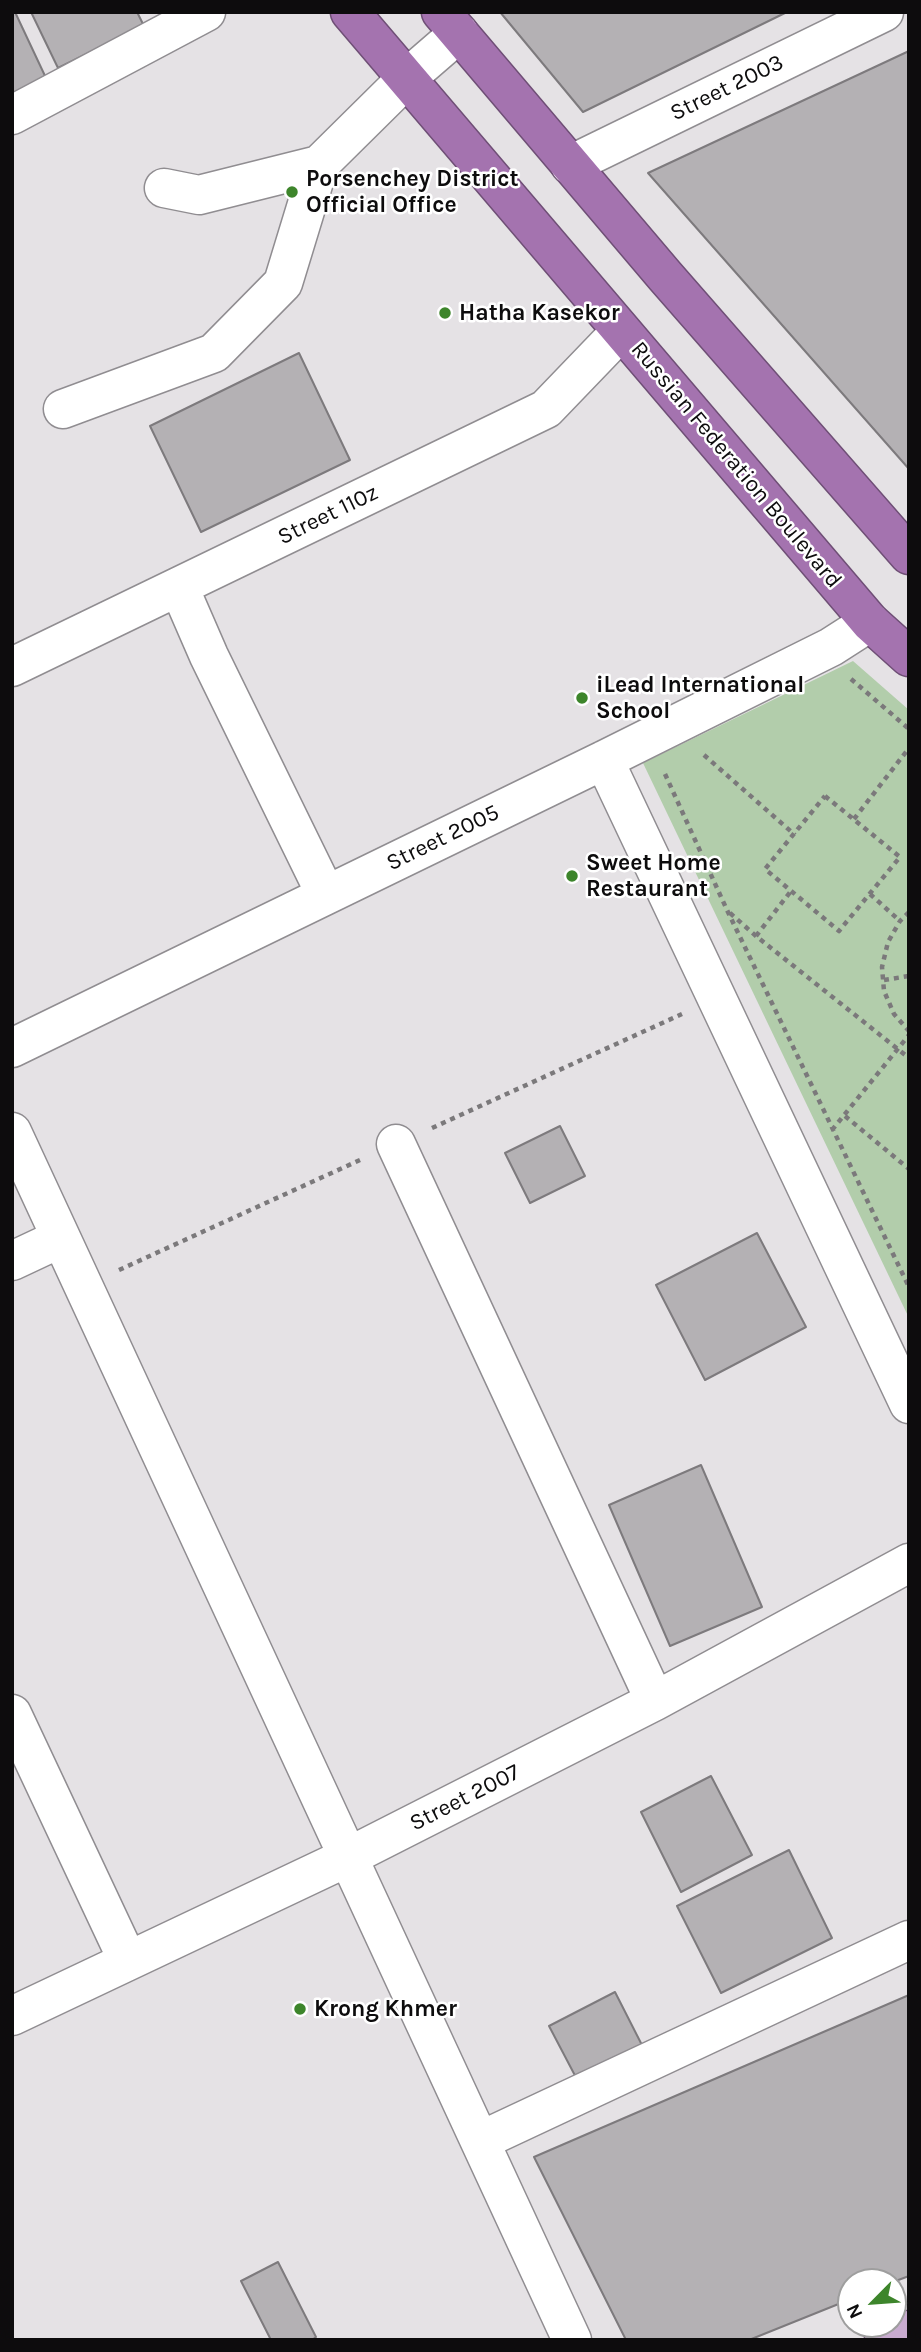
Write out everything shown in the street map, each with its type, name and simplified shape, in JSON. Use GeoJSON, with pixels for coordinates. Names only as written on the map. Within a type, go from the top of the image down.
{"type":"FeatureCollection","features":[{"type":"Feature","properties":{"kind":"highway","name":"Russian Federation Boulevard"},"geometry":{"type":"LineString","coordinates":[[350,12],[870,622],[909,657]]}},
{"type":"Feature","properties":{"kind":"highway"},"geometry":{"type":"LineString","coordinates":[[450,23],[909,555]]}},
{"type":"Feature","properties":{"kind":"main road"},"geometry":{"type":"LineString","coordinates":[[884,2340],[909,2330]]}},
{"type":"Feature","properties":{"kind":"street"},"geometry":{"type":"LineString","coordinates":[[12,115],[206,12]]}},
{"type":"Feature","properties":{"kind":"street","name":"Street 2003"},"geometry":{"type":"LineString","coordinates":[[570,165],[884,12]]}},
{"type":"Feature","properties":{"kind":"street"},"geometry":{"type":"LineString","coordinates":[[62,409],[214,353],[283,283],[319,165],[407,78],[450,23]]}},
{"type":"Feature","properties":{"kind":"street"},"geometry":{"type":"LineString","coordinates":[[164,188],[199,195],[319,165]]}},
{"type":"Feature","properties":{"kind":"street","name":"Street 110z"},"geometry":{"type":"LineString","coordinates":[[12,667],[546,409],[621,331]]}},
{"type":"Feature","properties":{"kind":"street"},"geometry":{"type":"LineString","coordinates":[[179,587],[209,656],[326,895]]}},
{"type":"Feature","properties":{"kind":"street","name":"Street 2005"},"geometry":{"type":"LineString","coordinates":[[12,1048],[604,760],[831,647],[870,622]]}},
{"type":"Feature","properties":{"kind":"street"},"geometry":{"type":"LineString","coordinates":[[604,760],[909,1404]]}},
{"type":"Feature","properties":{"kind":"street"},"geometry":{"type":"LineString","coordinates":[[12,1132],[572,2340]]}},
{"type":"Feature","properties":{"kind":"street"},"geometry":{"type":"LineString","coordinates":[[396,1144],[654,1701]]}},
{"type":"Feature","properties":{"kind":"street"},"geometry":{"type":"LineString","coordinates":[[12,1261],[61,1238]]}},
{"type":"Feature","properties":{"kind":"street","name":"Street 2007"},"geometry":{"type":"LineString","coordinates":[[12,2016],[348,1857],[654,1701],[909,1563]]}},
{"type":"Feature","properties":{"kind":"street"},"geometry":{"type":"LineString","coordinates":[[12,1714],[128,1961]]}},
{"type":"Feature","properties":{"kind":"street"},"geometry":{"type":"LineString","coordinates":[[480,2141],[909,1940]]}},
{"type":"Feature","properties":{"kind":"path"},"geometry":{"type":"LineString","coordinates":[[846,675],[909,729]]}},
{"type":"Feature","properties":{"kind":"path"},"geometry":{"type":"LineString","coordinates":[[696,748],[795,835]]}},
{"type":"Feature","properties":{"kind":"path"},"geometry":{"type":"LineString","coordinates":[[854,820],[909,748]]}},
{"type":"Feature","properties":{"kind":"path"},"geometry":{"type":"LineString","coordinates":[[661,766],[727,910],[909,1287]]}},
{"type":"Feature","properties":{"kind":"path"},"geometry":{"type":"LineString","coordinates":[[825,796],[900,858],[839,931],[765,869],[795,835],[825,796]]}},
{"type":"Feature","properties":{"kind":"path"},"geometry":{"type":"LineString","coordinates":[[756,936],[790,891]]}},
{"type":"Feature","properties":{"kind":"path"},"geometry":{"type":"LineString","coordinates":[[870,894],[900,920]]}},
{"type":"Feature","properties":{"kind":"path"},"geometry":{"type":"LineString","coordinates":[[727,910],[909,1058]]}},
{"type":"Feature","properties":{"kind":"path"},"geometry":{"type":"LineString","coordinates":[[832,1130],[909,1033],[894,1014],[884,991],[882,967],[888,942],[900,920],[909,912]]}},
{"type":"Feature","properties":{"kind":"path"},"geometry":{"type":"LineString","coordinates":[[884,980],[909,976]]}},
{"type":"Feature","properties":{"kind":"path"},"geometry":{"type":"LineString","coordinates":[[845,1116],[909,1169]]}},
{"type":"Feature","properties":{"kind":"green space"},"geometry":{"type":"Polygon","coordinates":[[[853,661],[909,710],[909,1318],[643,763],[853,661]]]}},
{"type":"Feature","properties":{"kind":"building"},"geometry":{"type":"Polygon","coordinates":[[[12,12],[15,12],[46,78],[12,94],[12,12]]]}},
{"type":"Feature","properties":{"kind":"building"},"geometry":{"type":"Polygon","coordinates":[[[31,12],[137,12],[144,26],[58,68],[31,12]]]}},
{"type":"Feature","properties":{"kind":"building"},"geometry":{"type":"Polygon","coordinates":[[[500,12],[787,12],[583,112],[500,12]]]}},
{"type":"Feature","properties":{"kind":"building"},"geometry":{"type":"Polygon","coordinates":[[[909,51],[909,469],[648,173],[909,51]]]}},
{"type":"Feature","properties":{"kind":"building"},"geometry":{"type":"Polygon","coordinates":[[[299,353],[350,460],[201,532],[150,426],[299,353]]]}},
{"type":"Feature","properties":{"kind":"building"},"geometry":{"type":"Polygon","coordinates":[[[560,1126],[585,1176],[530,1203],[505,1153],[560,1126]]]}},
{"type":"Feature","properties":{"kind":"building"},"geometry":{"type":"Polygon","coordinates":[[[757,1233],[806,1327],[705,1380],[656,1285],[757,1233]]]}},
{"type":"Feature","properties":{"kind":"building"},"geometry":{"type":"Polygon","coordinates":[[[701,1465],[762,1607],[670,1646],[609,1505],[701,1465]]]}},
{"type":"Feature","properties":{"kind":"building"},"geometry":{"type":"Polygon","coordinates":[[[711,1776],[752,1855],[681,1892],[641,1812],[711,1776]]]}},
{"type":"Feature","properties":{"kind":"building"},"geometry":{"type":"Polygon","coordinates":[[[789,1850],[832,1938],[721,1993],[677,1906],[789,1850]]]}},
{"type":"Feature","properties":{"kind":"building"},"geometry":{"type":"Polygon","coordinates":[[[615,1992],[646,2053],[581,2087],[549,2026],[615,1992]]]}},
{"type":"Feature","properties":{"kind":"building"},"geometry":{"type":"Polygon","coordinates":[[[909,1995],[909,2276],[907,2277],[907,2268],[837,2268],[837,2305],[749,2340],[626,2340],[534,2157],[909,1995]]]}},
{"type":"Feature","properties":{"kind":"building"},"geometry":{"type":"Polygon","coordinates":[[[278,2262],[316,2337],[312,2340],[271,2340],[241,2281],[278,2262]]]}},
{"type":"Feature","properties":{"kind":"place","name":"Porsenchey District Official Office"},"geometry":{"type":"Point","coordinates":[292,192]}},
{"type":"Feature","properties":{"kind":"place","name":"Hatha Kasekor"},"geometry":{"type":"Point","coordinates":[445,313]}},
{"type":"Feature","properties":{"kind":"place","name":"iLead International School"},"geometry":{"type":"Point","coordinates":[582,698]}},
{"type":"Feature","properties":{"kind":"place","name":"Sweet Home Restaurant"},"geometry":{"type":"Point","coordinates":[572,876]}},
{"type":"Feature","properties":{"kind":"place","name":"Krong Khmer"},"geometry":{"type":"Point","coordinates":[300,2009]}}]}
